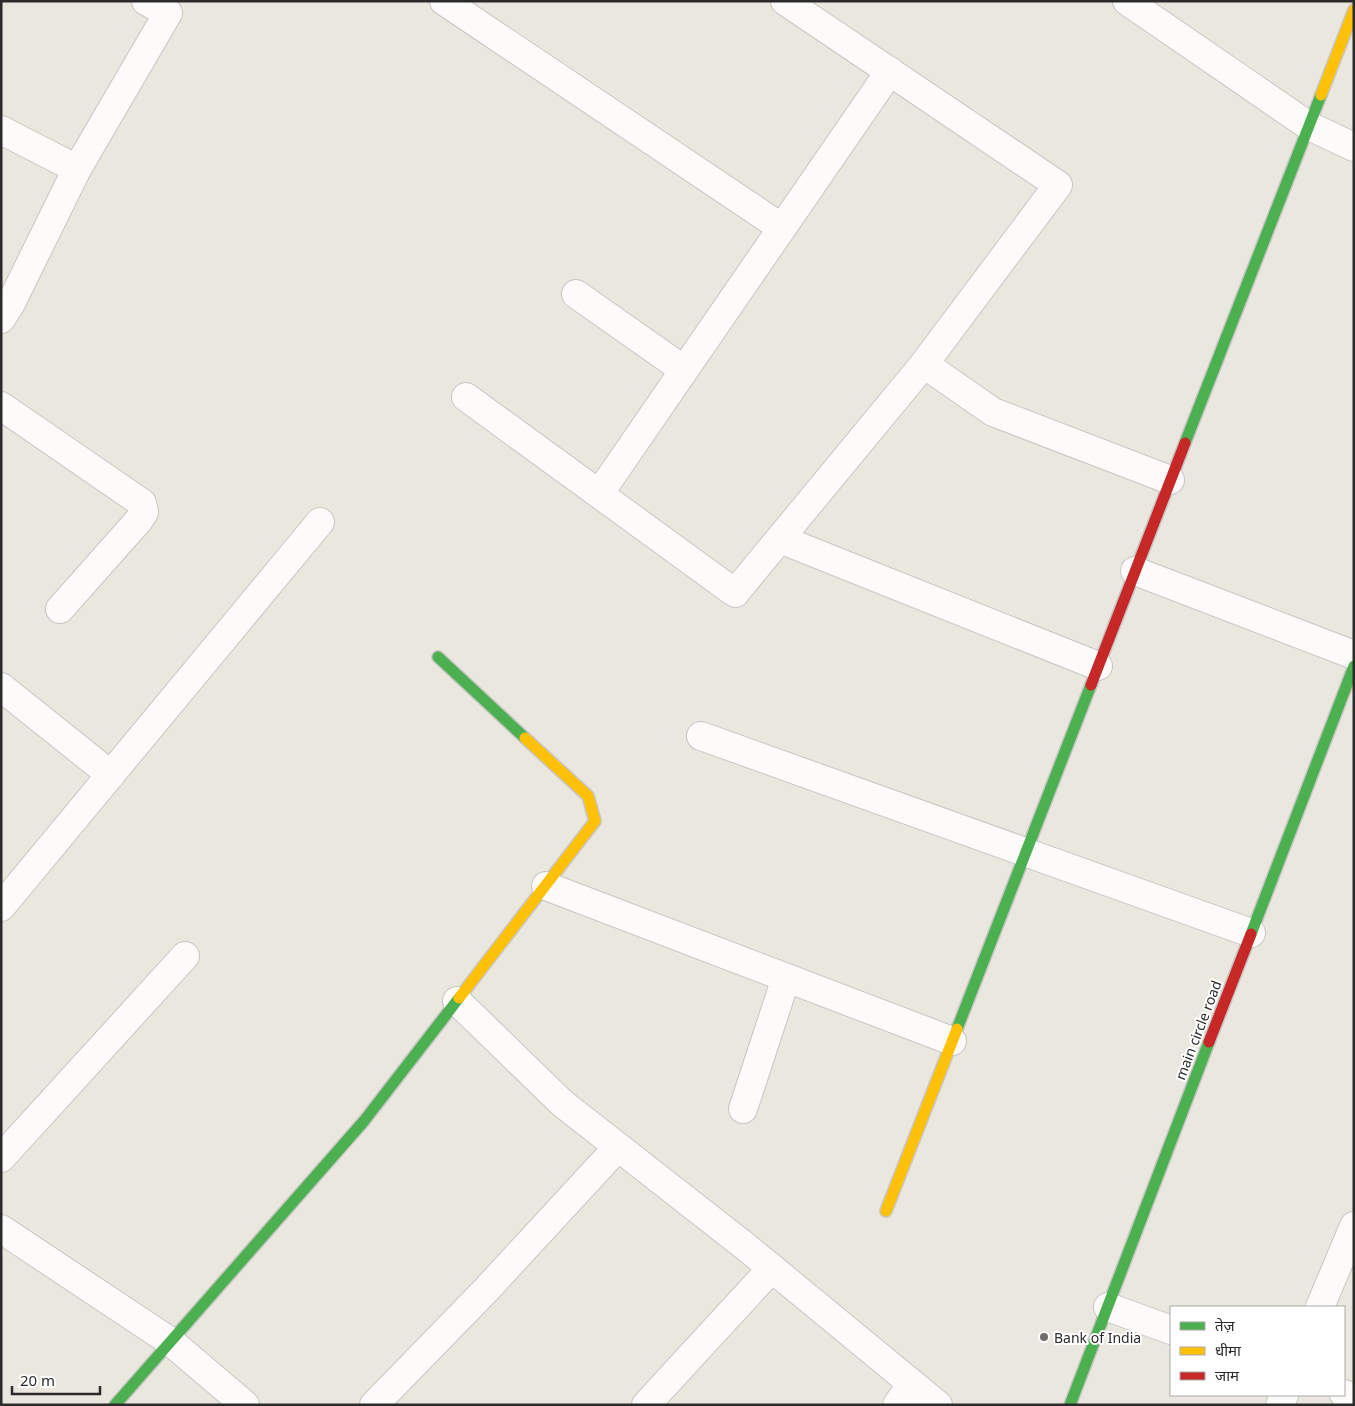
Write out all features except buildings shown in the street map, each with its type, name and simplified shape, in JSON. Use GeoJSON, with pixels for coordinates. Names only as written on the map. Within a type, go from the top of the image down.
{"type":"FeatureCollection","features":[{"type":"Feature","properties":{"kind":"street"},"geometry":{"type":"LineString","coordinates":[[4,308],[77,169],[168,13],[146,1]]}},
{"type":"Feature","properties":{"kind":"street"},"geometry":{"type":"LineString","coordinates":[[444,1],[782,228]]}},
{"type":"Feature","properties":{"kind":"street"},"geometry":{"type":"LineString","coordinates":[[466,397],[736,592],[924,364],[1058,185],[785,1]]}},
{"type":"Feature","properties":{"kind":"street"},"geometry":{"type":"LineString","coordinates":[[1127,1],[1309,126],[1354,147]]}},
{"type":"Feature","properties":{"kind":"street"},"geometry":{"type":"LineString","coordinates":[[886,1211],[1354,10]]}},
{"type":"Feature","properties":{"kind":"street"},"geometry":{"type":"LineString","coordinates":[[599,494],[890,72]]}},
{"type":"Feature","properties":{"kind":"street"},"geometry":{"type":"LineString","coordinates":[[1,130],[77,169]]}},
{"type":"Feature","properties":{"kind":"street"},"geometry":{"type":"LineString","coordinates":[[576,294],[684,370]]}},
{"type":"Feature","properties":{"kind":"street"},"geometry":{"type":"LineString","coordinates":[[924,364],[993,412],[1170,480]]}},
{"type":"Feature","properties":{"kind":"street"},"geometry":{"type":"LineString","coordinates":[[1,406],[142,503],[144,512],[139,520],[60,609]]}},
{"type":"Feature","properties":{"kind":"street"},"geometry":{"type":"LineString","coordinates":[[1,907],[320,522]]}},
{"type":"Feature","properties":{"kind":"street"},"geometry":{"type":"LineString","coordinates":[[780,539],[1098,666]]}},
{"type":"Feature","properties":{"kind":"street"},"geometry":{"type":"LineString","coordinates":[[1135,571],[1354,655]]}},
{"type":"Feature","properties":{"kind":"street"},"geometry":{"type":"LineString","coordinates":[[116,1405],[364,1121],[595,821],[588,796],[438,657]]}},
{"type":"Feature","properties":{"kind":"street","name":"main circle road"},"geometry":{"type":"LineString","coordinates":[[1070,1405],[1354,666]]}},
{"type":"Feature","properties":{"kind":"street"},"geometry":{"type":"LineString","coordinates":[[1,687],[111,774]]}},
{"type":"Feature","properties":{"kind":"street"},"geometry":{"type":"LineString","coordinates":[[1334,717],[1347,722]]}},
{"type":"Feature","properties":{"kind":"street"},"geometry":{"type":"LineString","coordinates":[[700,736],[1251,934]]}},
{"type":"Feature","properties":{"kind":"street"},"geometry":{"type":"LineString","coordinates":[[546,886],[952,1041]]}},
{"type":"Feature","properties":{"kind":"street"},"geometry":{"type":"LineString","coordinates":[[1,1158],[185,956]]}},
{"type":"Feature","properties":{"kind":"street"},"geometry":{"type":"LineString","coordinates":[[743,1109],[786,978]]}},
{"type":"Feature","properties":{"kind":"street"},"geometry":{"type":"LineString","coordinates":[[457,1001],[562,1103],[772,1268],[905,1394],[938,1405]]}},
{"type":"Feature","properties":{"kind":"street"},"geometry":{"type":"LineString","coordinates":[[374,1405],[486,1290],[618,1147]]}},
{"type":"Feature","properties":{"kind":"street"},"geometry":{"type":"LineString","coordinates":[[1320,1306],[1354,1226]]}},
{"type":"Feature","properties":{"kind":"street"},"geometry":{"type":"LineString","coordinates":[[1,1229],[171,1342],[245,1405]]}},
{"type":"Feature","properties":{"kind":"street"},"geometry":{"type":"LineString","coordinates":[[646,1405],[772,1268]]}},
{"type":"Feature","properties":{"kind":"street"},"geometry":{"type":"LineString","coordinates":[[1108,1307],[1170,1330]]}},
{"type":"Feature","properties":{"kind":"traffic: fast"},"geometry":{"type":"LineString","coordinates":[[1185,443],[1321,95]]}},
{"type":"Feature","properties":{"kind":"traffic: fast"},"geometry":{"type":"LineString","coordinates":[[438,657],[525,738]]}},
{"type":"Feature","properties":{"kind":"traffic: fast"},"geometry":{"type":"LineString","coordinates":[[1251,934],[1354,666]]}},
{"type":"Feature","properties":{"kind":"traffic: fast"},"geometry":{"type":"LineString","coordinates":[[957,1029],[1091,685]]}},
{"type":"Feature","properties":{"kind":"traffic: fast"},"geometry":{"type":"LineString","coordinates":[[115,1405],[364,1121],[459,998]]}},
{"type":"Feature","properties":{"kind":"traffic: fast"},"geometry":{"type":"LineString","coordinates":[[1070,1405],[1209,1042]]}},
{"type":"Feature","properties":{"kind":"traffic: slow"},"geometry":{"type":"LineString","coordinates":[[1321,95],[1354,10]]}},
{"type":"Feature","properties":{"kind":"traffic: slow"},"geometry":{"type":"LineString","coordinates":[[459,998],[595,821],[588,796],[525,738]]}},
{"type":"Feature","properties":{"kind":"traffic: slow"},"geometry":{"type":"LineString","coordinates":[[886,1211],[957,1029]]}},
{"type":"Feature","properties":{"kind":"traffic: jam"},"geometry":{"type":"LineString","coordinates":[[1091,685],[1185,443]]}},
{"type":"Feature","properties":{"kind":"traffic: jam"},"geometry":{"type":"LineString","coordinates":[[1209,1042],[1251,934]]}},
{"type":"Feature","properties":{"kind":"place","name":"Bank of India"},"geometry":{"type":"Point","coordinates":[1044,1337]}}]}
